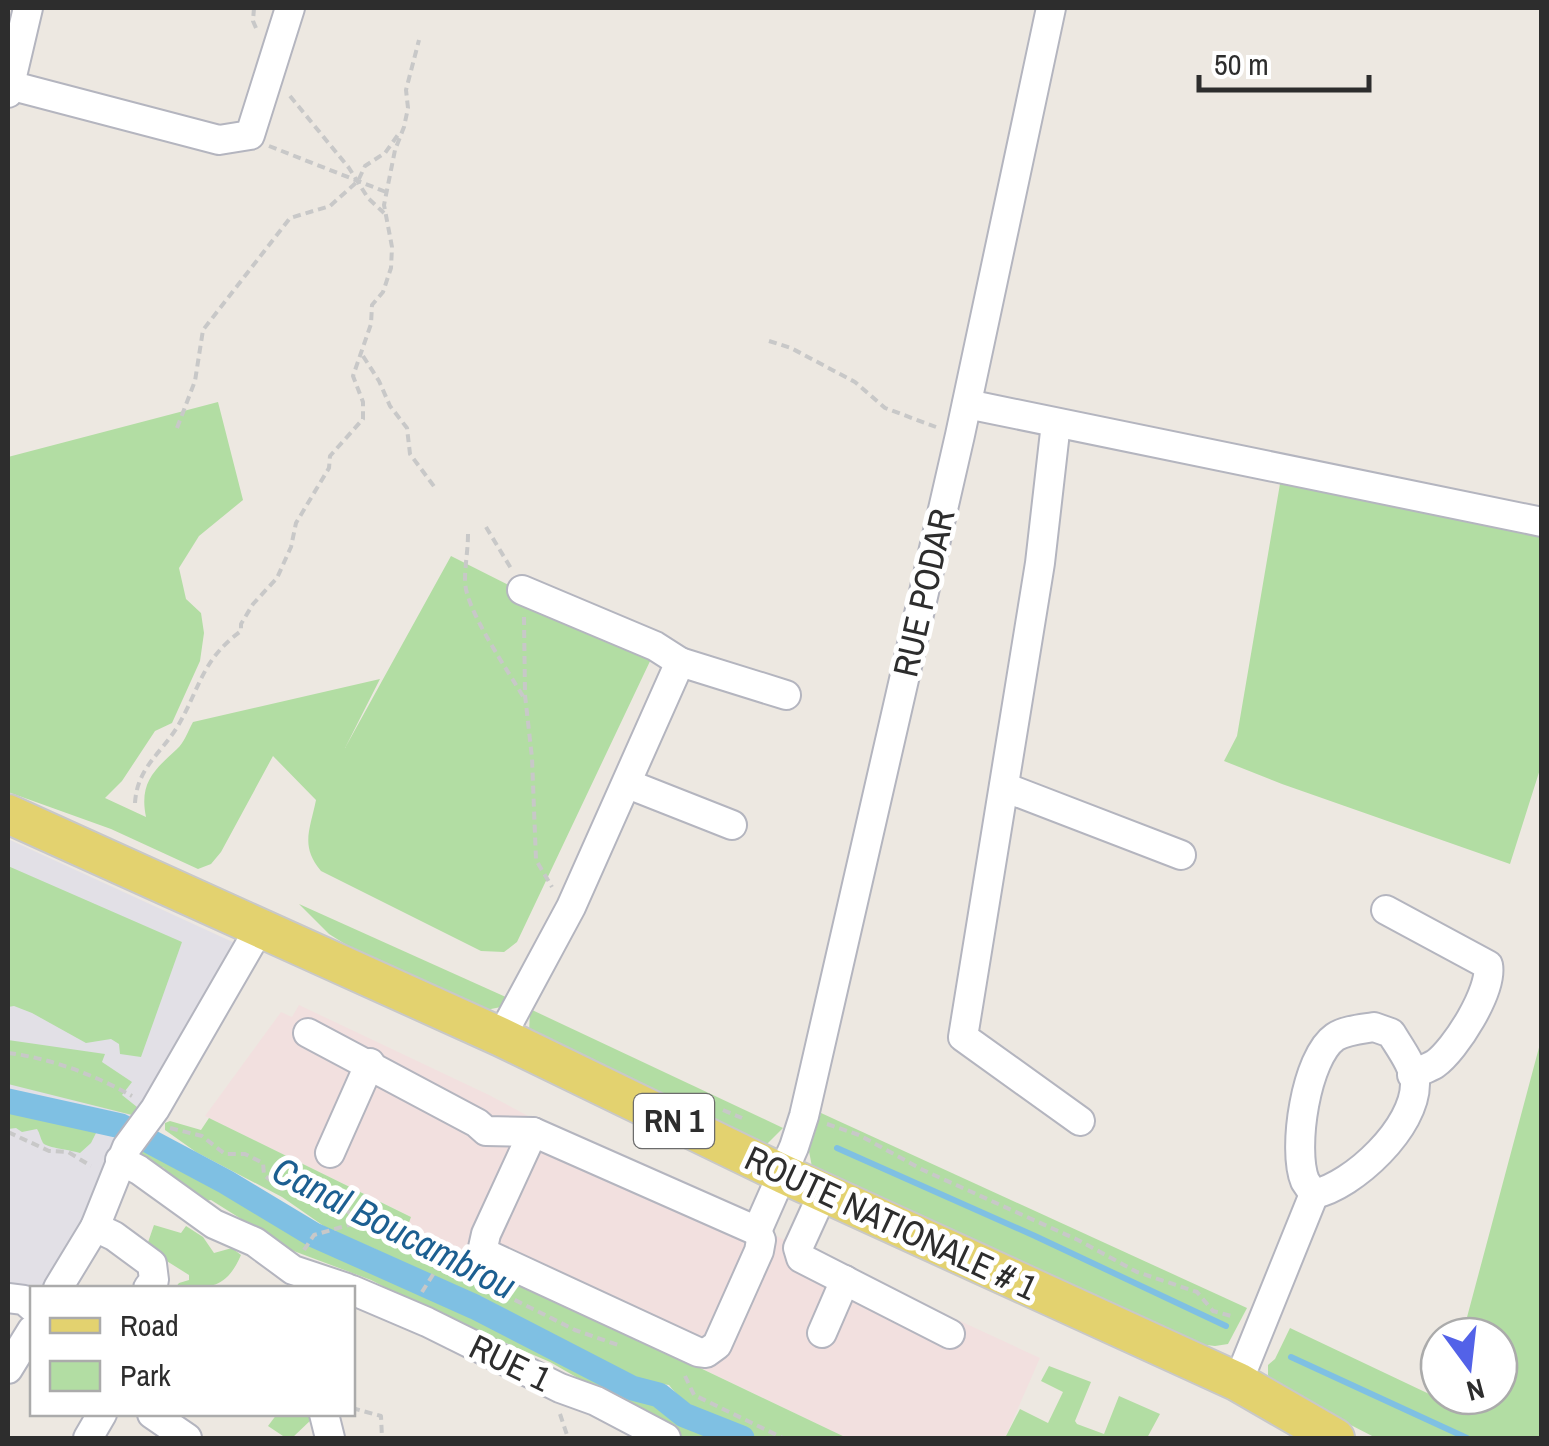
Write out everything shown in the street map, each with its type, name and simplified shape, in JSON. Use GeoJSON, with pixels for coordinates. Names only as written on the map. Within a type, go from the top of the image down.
{"type":"FeatureCollection","features":[{"type":"Feature","properties":{"kind":"main road","name":"ROUTE NATIONALE # 1"},"geometry":{"type":"LineString","coordinates":[[8,814],[501,1037],[783,1174],[1238,1382],[1335,1438]]}},
{"type":"Feature","properties":{"kind":"street"},"geometry":{"type":"LineString","coordinates":[[28,8],[8,89],[219,140],[250,135],[290,8]]}},
{"type":"Feature","properties":{"kind":"street","name":"RUE PODAR"},"geometry":{"type":"LineString","coordinates":[[533,1132],[486,1234],[482,1252],[698,1352],[706,1353],[717,1346],[759,1251],[761,1240],[757,1231],[804,1116],[967,404],[1052,8]]}},
{"type":"Feature","properties":{"kind":"street"},"geometry":{"type":"LineString","coordinates":[[967,404],[1542,522]]}},
{"type":"Feature","properties":{"kind":"street"},"geometry":{"type":"LineString","coordinates":[[1056,423],[1040,563],[963,1037],[1080,1122]]}},
{"type":"Feature","properties":{"kind":"street"},"geometry":{"type":"LineString","coordinates":[[522,590],[655,646],[680,662],[786,696]]}},
{"type":"Feature","properties":{"kind":"street"},"geometry":{"type":"LineString","coordinates":[[501,1037],[571,907],[680,662]]}},
{"type":"Feature","properties":{"kind":"street"},"geometry":{"type":"LineString","coordinates":[[628,784],[732,825]]}},
{"type":"Feature","properties":{"kind":"street"},"geometry":{"type":"LineString","coordinates":[[1004,787],[1181,854]]}},
{"type":"Feature","properties":{"kind":"street"},"geometry":{"type":"LineString","coordinates":[[1386,910],[1488,965],[1491,977],[1480,1006],[1438,1062],[1412,1075]]}},
{"type":"Feature","properties":{"kind":"street"},"geometry":{"type":"LineString","coordinates":[[59,1286],[95,1227],[120,1161],[156,1108],[259,928]]}},
{"type":"Feature","properties":{"kind":"street"},"geometry":{"type":"LineString","coordinates":[[1374,1027],[1391,1033],[1415,1084],[1397,1132],[1334,1190],[1314,1194],[1305,1181],[1300,1151],[1304,1105],[1316,1063],[1334,1038],[1374,1027]]}},
{"type":"Feature","properties":{"kind":"street"},"geometry":{"type":"LineString","coordinates":[[308,1033],[370,1063],[486,1131],[533,1132],[757,1231]]}},
{"type":"Feature","properties":{"kind":"street"},"geometry":{"type":"LineString","coordinates":[[330,1153],[370,1063]]}},
{"type":"Feature","properties":{"kind":"street","name":"RUE 1"},"geometry":{"type":"LineString","coordinates":[[120,1161],[139,1170],[214,1224],[255,1242],[292,1279],[333,1286]]}},
{"type":"Feature","properties":{"kind":"street"},"geometry":{"type":"LineString","coordinates":[[824,1191],[798,1254],[950,1334]]}},
{"type":"Feature","properties":{"kind":"street"},"geometry":{"type":"LineString","coordinates":[[1238,1382],[1314,1194]]}},
{"type":"Feature","properties":{"kind":"street"},"geometry":{"type":"LineString","coordinates":[[95,1227],[152,1264],[154,1280],[150,1286]]}},
{"type":"Feature","properties":{"kind":"street"},"geometry":{"type":"LineString","coordinates":[[822,1333],[846,1280]]}},
{"type":"Feature","properties":{"kind":"street","name":"RUE 1"},"geometry":{"type":"LineString","coordinates":[[355,1291],[560,1388],[596,1401],[666,1438]]}},
{"type":"Feature","properties":{"kind":"street"},"geometry":{"type":"LineString","coordinates":[[8,1369],[30,1333]]}},
{"type":"Feature","properties":{"kind":"street"},"geometry":{"type":"LineString","coordinates":[[88,1438],[101,1416]]}},
{"type":"Feature","properties":{"kind":"path"},"geometry":{"type":"LineString","coordinates":[[135,803],[136,784],[176,728],[214,654],[241,631],[252,604],[277,578],[291,547],[292,531],[329,468],[330,456],[363,419],[354,376],[371,324],[372,305],[383,292],[391,268],[392,247],[384,213],[386,192],[404,127],[406,90],[419,40]]}},
{"type":"Feature","properties":{"kind":"path"},"geometry":{"type":"LineString","coordinates":[[269,74],[384,213]]}},
{"type":"Feature","properties":{"kind":"path"},"geometry":{"type":"LineString","coordinates":[[177,428],[195,381],[203,330],[290,218],[330,206],[358,181],[365,166],[385,153],[404,127]]}},
{"type":"Feature","properties":{"kind":"path"},"geometry":{"type":"LineString","coordinates":[[250,135],[284,154],[386,192]]}},
{"type":"Feature","properties":{"kind":"path"},"geometry":{"type":"LineString","coordinates":[[769,341],[791,348],[854,382],[885,408],[960,435]]}},
{"type":"Feature","properties":{"kind":"path"},"geometry":{"type":"LineString","coordinates":[[361,352],[390,406],[407,428],[410,454],[436,490]]}},
{"type":"Feature","properties":{"kind":"path"},"geometry":{"type":"LineString","coordinates":[[486,526],[522,590],[536,860],[553,889],[571,907]]}},
{"type":"Feature","properties":{"kind":"path"},"geometry":{"type":"LineString","coordinates":[[468,534],[464,582],[470,604],[526,701]]}},
{"type":"Feature","properties":{"kind":"path"},"geometry":{"type":"LineString","coordinates":[[8,1053],[32,1056],[113,1085],[156,1108],[160,1126],[202,1136],[225,1154],[257,1158],[263,1164],[264,1175],[283,1190],[298,1184],[311,1185],[359,1222],[575,1330],[624,1347]]}},
{"type":"Feature","properties":{"kind":"path"},"geometry":{"type":"LineString","coordinates":[[804,1116],[859,1135],[1136,1272],[1197,1292],[1213,1311],[1260,1326]]}},
{"type":"Feature","properties":{"kind":"path"},"geometry":{"type":"LineString","coordinates":[[8,1132],[49,1151],[68,1152],[80,1162],[120,1161]]}},
{"type":"Feature","properties":{"kind":"path"},"geometry":{"type":"LineString","coordinates":[[292,1279],[314,1235],[359,1222]]}},
{"type":"Feature","properties":{"kind":"path"},"geometry":{"type":"LineString","coordinates":[[408,1314],[441,1262]]}},
{"type":"Feature","properties":{"kind":"path"},"geometry":{"type":"LineString","coordinates":[[684,1375],[694,1395],[783,1438]]}},
{"type":"Feature","properties":{"kind":"path"},"geometry":{"type":"LineString","coordinates":[[355,1409],[381,1416],[382,1438]]}},
{"type":"Feature","properties":{"kind":"shaded area"},"geometry":{"type":"Polygon","coordinates":[[[8,839],[237,944],[152,1104],[42,1286],[30,1286],[30,1304],[8,1303],[8,839]]]}},
{"type":"Feature","properties":{"kind":"shaded area"},"geometry":{"type":"Polygon","coordinates":[[[299,1005],[489,1095],[599,1154],[1040,1358],[1005,1438],[847,1438],[406,1227],[410,1216],[205,1116],[281,1012],[292,1017],[299,1005]]]}},
{"type":"Feature","properties":{"kind":"green space"},"geometry":{"type":"Polygon","coordinates":[[[218,402],[243,500],[199,536],[179,568],[186,599],[201,613],[204,633],[200,661],[172,723],[155,731],[122,781],[105,798],[146,817],[145,795],[150,778],[184,740],[193,722],[380,679],[345,748],[451,556],[652,657],[517,942],[504,952],[481,951],[321,871],[309,845],[316,800],[273,756],[221,852],[211,864],[198,869],[111,829],[8,792],[8,457],[218,402]]]}},
{"type":"Feature","properties":{"kind":"green space"},"geometry":{"type":"Polygon","coordinates":[[[1281,478],[1541,535],[1541,766],[1510,864],[1224,761],[1237,736],[1281,478]]]}},
{"type":"Feature","properties":{"kind":"green space"},"geometry":{"type":"Polygon","coordinates":[[[8,866],[182,942],[141,1057],[120,1054],[119,1044],[111,1039],[86,1043],[32,1013],[8,1007],[8,866]]]}},
{"type":"Feature","properties":{"kind":"green space"},"geometry":{"type":"Polygon","coordinates":[[[299,904],[508,998],[501,1007],[486,1010],[361,954],[329,934],[299,904]]]}},
{"type":"Feature","properties":{"kind":"green space"},"geometry":{"type":"Polygon","coordinates":[[[530,1009],[783,1128],[762,1149],[529,1034],[530,1009]]]}},
{"type":"Feature","properties":{"kind":"green space"},"geometry":{"type":"Polygon","coordinates":[[[8,1040],[105,1054],[102,1062],[132,1082],[122,1095],[137,1107],[132,1115],[8,1084],[8,1040]]]}},
{"type":"Feature","properties":{"kind":"green space"},"geometry":{"type":"Polygon","coordinates":[[[1541,1040],[1541,1438],[1376,1438],[1273,1385],[1268,1375],[1268,1365],[1290,1328],[1419,1389],[1419,1416],[1519,1416],[1519,1316],[1467,1316],[1541,1040]]]}},
{"type":"Feature","properties":{"kind":"green space"},"geometry":{"type":"Polygon","coordinates":[[[8,1094],[113,1120],[119,1125],[98,1129],[80,1153],[49,1146],[43,1143],[37,1129],[8,1129],[8,1094]]]}},
{"type":"Feature","properties":{"kind":"green space"},"geometry":{"type":"Polygon","coordinates":[[[821,1113],[1247,1308],[1228,1344],[1197,1344],[814,1178],[809,1151],[821,1113]]]}},
{"type":"Feature","properties":{"kind":"green space"},"geometry":{"type":"Polygon","coordinates":[[[209,1118],[411,1217],[407,1228],[847,1438],[753,1438],[707,1417],[669,1385],[626,1379],[375,1249],[328,1229],[282,1197],[196,1152],[165,1130],[165,1123],[170,1121],[201,1130],[209,1118]]]}},
{"type":"Feature","properties":{"kind":"green space"},"geometry":{"type":"Polygon","coordinates":[[[146,1151],[178,1162],[283,1222],[445,1304],[474,1311],[586,1370],[641,1396],[657,1399],[685,1421],[730,1438],[682,1438],[660,1427],[658,1417],[649,1419],[550,1362],[427,1309],[371,1280],[291,1250],[211,1200],[200,1202],[169,1179],[164,1168],[139,1159],[140,1153],[146,1151]]]}},
{"type":"Feature","properties":{"kind":"green space"},"geometry":{"type":"Polygon","coordinates":[[[154,1225],[181,1233],[186,1226],[203,1237],[214,1253],[232,1248],[241,1255],[229,1275],[215,1285],[177,1286],[189,1280],[189,1275],[146,1248],[154,1225]]]}},
{"type":"Feature","properties":{"kind":"green space"},"geometry":{"type":"Polygon","coordinates":[[[1049,1366],[1091,1382],[1077,1424],[1104,1434],[1119,1396],[1160,1414],[1147,1438],[1005,1438],[1020,1409],[1048,1423],[1063,1392],[1041,1381],[1049,1366]]]}},
{"type":"Feature","properties":{"kind":"green space"},"geometry":{"type":"Polygon","coordinates":[[[276,1416],[313,1418],[292,1438],[268,1426],[276,1416]]]}},
{"type":"Feature","properties":{"kind":"waterway","name":"Canal Boucambrou"},"geometry":{"type":"LineString","coordinates":[[8,1101],[121,1126],[314,1235],[475,1307],[632,1388],[659,1395],[684,1415],[742,1438]]}},
{"type":"Feature","properties":{"kind":"waterway"},"geometry":{"type":"LineString","coordinates":[[837,1148],[1226,1326]]}},
{"type":"Feature","properties":{"kind":"waterway"},"geometry":{"type":"LineString","coordinates":[[1291,1357],[1467,1438]]}}]}
